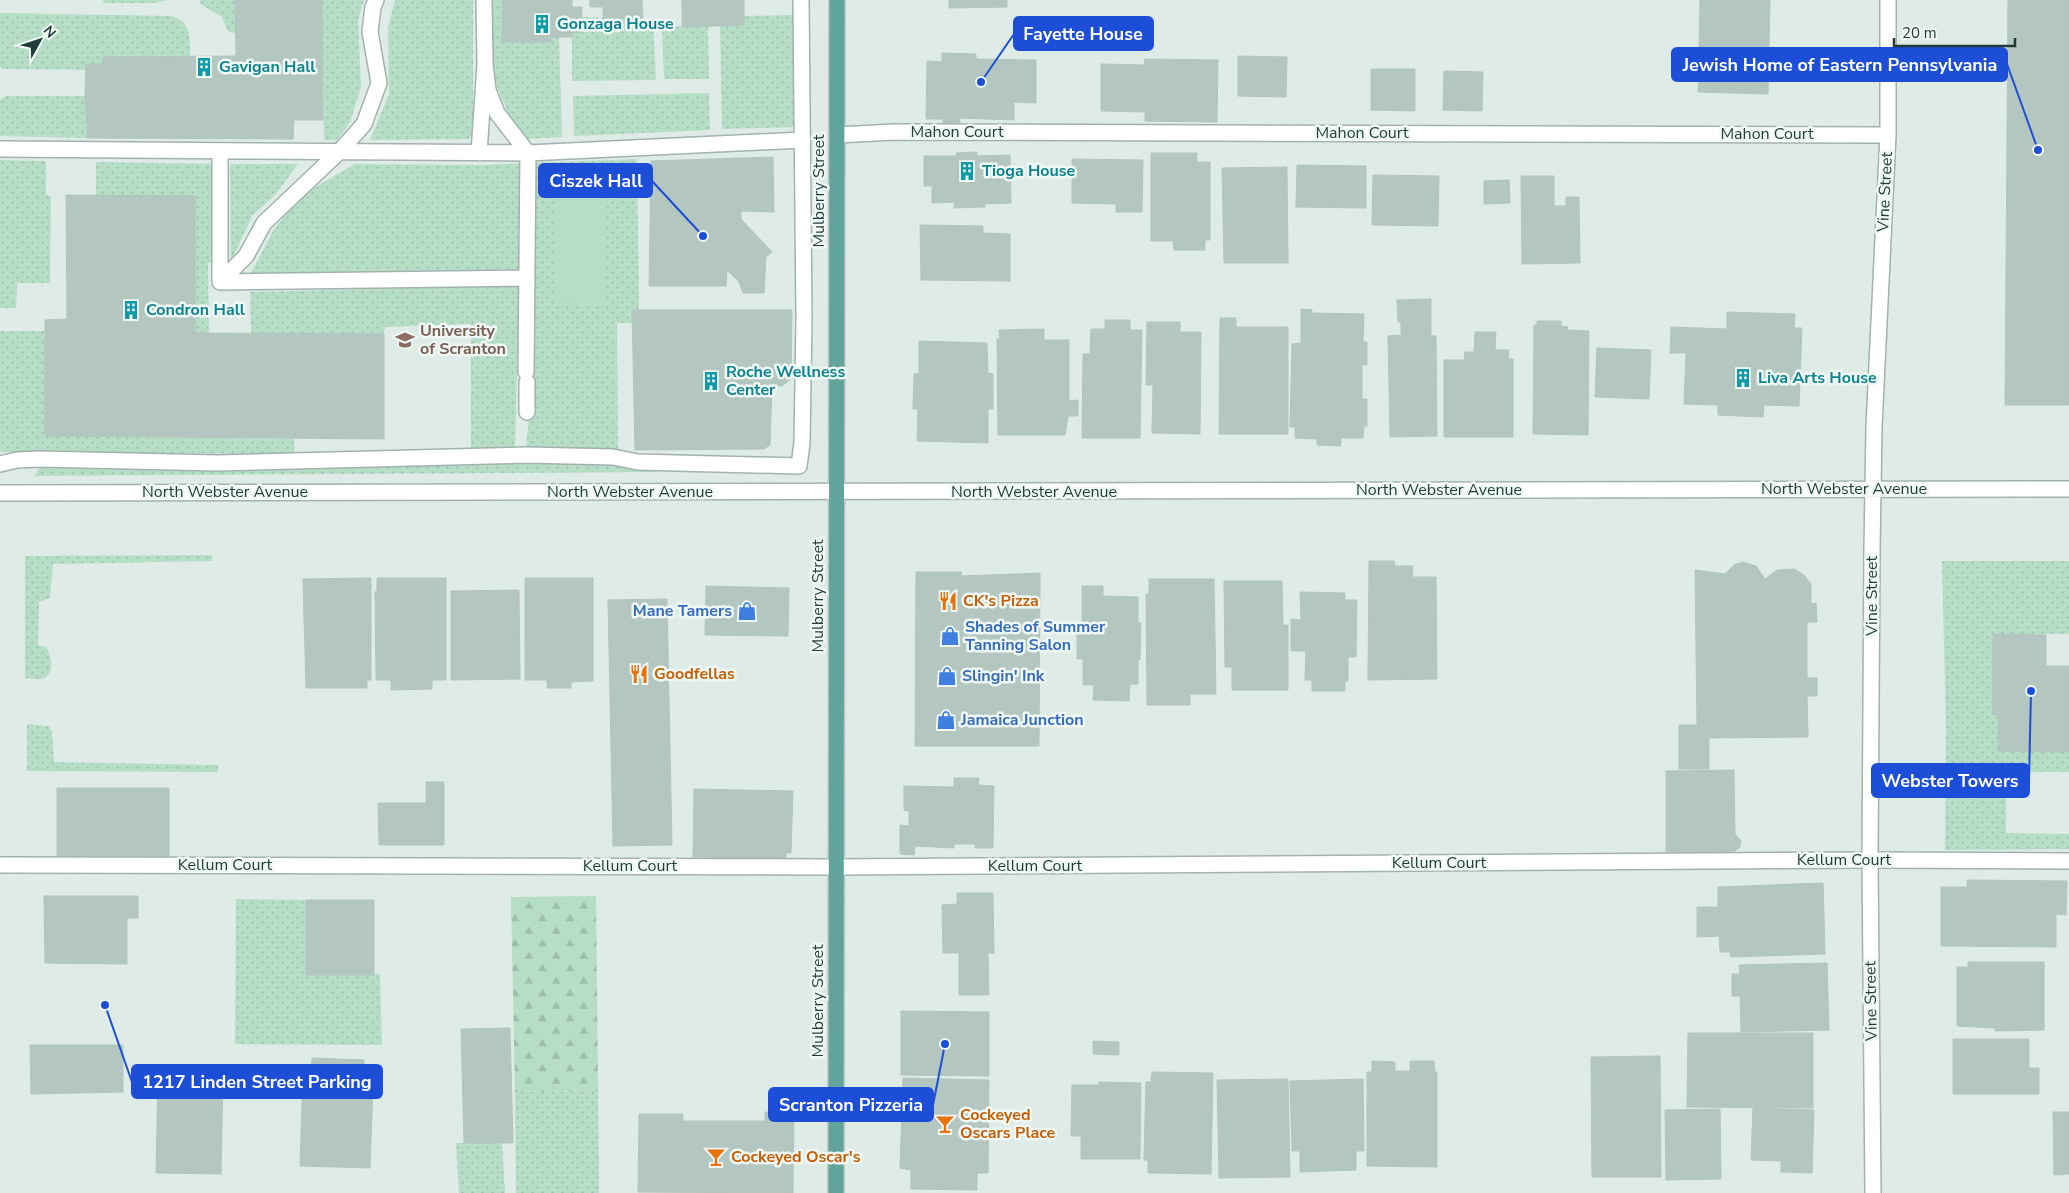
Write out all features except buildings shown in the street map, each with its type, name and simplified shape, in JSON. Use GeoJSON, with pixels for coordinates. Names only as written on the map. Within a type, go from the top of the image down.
{"type":"FeatureCollection","features":[{"type":"Feature","properties":{"kind":"main road","name":"Mulberry Street"},"geometry":{"type":"LineString","coordinates":[[836,1193],[838,0]]}},
{"type":"Feature","properties":{"kind":"street"},"geometry":{"type":"LineString","coordinates":[[220,282],[246,256],[264,223],[340,152],[364,124],[379,83],[370,32],[376,0]]}},
{"type":"Feature","properties":{"kind":"street"},"geometry":{"type":"LineString","coordinates":[[479,153],[485,64],[484,0]]}},
{"type":"Feature","properties":{"kind":"street"},"geometry":{"type":"LineString","coordinates":[[0,464],[17,460],[40,459],[216,463],[527,455],[613,457],[638,462],[799,466],[802,443],[804,318],[801,0]]}},
{"type":"Feature","properties":{"kind":"street","name":"Vine Street"},"geometry":{"type":"LineString","coordinates":[[1874,1193],[1870,860],[1873,489],[1888,135],[1888,0]]}},
{"type":"Feature","properties":{"kind":"street"},"geometry":{"type":"LineString","coordinates":[[485,64],[488,90],[498,113],[528,153],[526,278],[527,412]]}},
{"type":"Feature","properties":{"kind":"street","name":"Mahon Court"},"geometry":{"type":"LineString","coordinates":[[837,135],[935,132],[1888,135]]}},
{"type":"Feature","properties":{"kind":"street"},"geometry":{"type":"LineString","coordinates":[[0,149],[528,153],[803,140]]}},
{"type":"Feature","properties":{"kind":"street"},"geometry":{"type":"LineString","coordinates":[[220,150],[220,282]]}},
{"type":"Feature","properties":{"kind":"street"},"geometry":{"type":"LineString","coordinates":[[220,282],[526,278]]}},
{"type":"Feature","properties":{"kind":"street","name":"North Webster Avenue"},"geometry":{"type":"LineString","coordinates":[[0,492],[2069,489]]}},
{"type":"Feature","properties":{"kind":"street","name":"Kellum Court"},"geometry":{"type":"LineString","coordinates":[[0,865],[836,867],[1870,860],[2069,861]]}},
{"type":"Feature","properties":{"kind":"green space"},"geometry":{"type":"Polygon","coordinates":[[[104,0],[167,0],[155,3],[103,3],[104,0]]]}},
{"type":"Feature","properties":{"kind":"green space"},"geometry":{"type":"Polygon","coordinates":[[[200,0],[235,0],[235,33],[228,31],[222,17],[200,4],[200,0]]]}},
{"type":"Feature","properties":{"kind":"green space"},"geometry":{"type":"Polygon","coordinates":[[[322,0],[364,0],[358,20],[361,87],[350,122],[337,140],[324,140],[322,0]]]}},
{"type":"Feature","properties":{"kind":"green space"},"geometry":{"type":"Polygon","coordinates":[[[395,0],[473,0],[473,133],[469,139],[370,140],[389,94],[388,28],[395,0]]]}},
{"type":"Feature","properties":{"kind":"green space"},"geometry":{"type":"Polygon","coordinates":[[[492,0],[503,0],[502,42],[551,42],[551,37],[559,37],[562,137],[525,139],[508,113],[496,84],[493,70],[492,0]]]}},
{"type":"Feature","properties":{"kind":"green space"},"geometry":{"type":"Polygon","coordinates":[[[0,13],[171,16],[183,22],[186,27],[190,37],[190,56],[104,57],[103,64],[86,65],[85,70],[2,69],[0,67],[0,13]]]}},
{"type":"Feature","properties":{"kind":"green space"},"geometry":{"type":"Polygon","coordinates":[[[793,15],[796,127],[722,129],[720,26],[743,25],[744,16],[793,15]]]}},
{"type":"Feature","properties":{"kind":"green space"},"geometry":{"type":"Polygon","coordinates":[[[581,17],[653,19],[656,80],[572,81],[572,33],[581,32],[581,17]]]}},
{"type":"Feature","properties":{"kind":"green space"},"geometry":{"type":"Polygon","coordinates":[[[708,26],[709,79],[664,79],[662,27],[708,26]]]}},
{"type":"Feature","properties":{"kind":"green space"},"geometry":{"type":"Polygon","coordinates":[[[709,93],[710,130],[574,136],[573,96],[709,93]]]}},
{"type":"Feature","properties":{"kind":"green space"},"geometry":{"type":"Polygon","coordinates":[[[6,96],[85,96],[88,138],[0,136],[0,100],[6,96]]]}},
{"type":"Feature","properties":{"kind":"green space"},"geometry":{"type":"Polygon","coordinates":[[[637,159],[639,311],[633,323],[617,323],[618,449],[526,449],[532,382],[533,269],[250,275],[274,229],[302,195],[355,164],[477,165],[637,159]]]}},
{"type":"Feature","properties":{"kind":"green space"},"geometry":{"type":"Polygon","coordinates":[[[0,160],[46,161],[46,195],[51,196],[50,283],[17,283],[16,308],[0,308],[0,160]]]}},
{"type":"Feature","properties":{"kind":"green space"},"geometry":{"type":"Polygon","coordinates":[[[96,162],[219,164],[220,262],[208,263],[209,333],[195,333],[195,196],[96,196],[96,162]]]}},
{"type":"Feature","properties":{"kind":"green space"},"geometry":{"type":"Polygon","coordinates":[[[230,164],[298,164],[275,195],[252,216],[231,262],[230,164]]]}},
{"type":"Feature","properties":{"kind":"green space"},"geometry":{"type":"Polygon","coordinates":[[[555,194],[607,194],[606,304],[553,303],[555,194]]]}},
{"type":"Feature","properties":{"kind":"green space"},"geometry":{"type":"Polygon","coordinates":[[[514,285],[519,289],[515,448],[471,449],[471,324],[386,327],[383,334],[251,333],[250,292],[514,285]]]}},
{"type":"Feature","properties":{"kind":"green space"},"geometry":{"type":"Polygon","coordinates":[[[0,331],[45,331],[45,436],[294,439],[295,454],[0,452],[0,331]]]}},
{"type":"Feature","properties":{"kind":"green space"},"geometry":{"type":"Polygon","coordinates":[[[76,463],[214,472],[359,465],[612,463],[659,472],[34,476],[42,465],[76,463]]]}},
{"type":"Feature","properties":{"kind":"green space"},"geometry":{"type":"Polygon","coordinates":[[[212,555],[212,561],[53,564],[50,598],[39,602],[38,645],[46,647],[51,660],[51,669],[46,677],[42,679],[25,678],[25,556],[212,555]]]}},
{"type":"Feature","properties":{"kind":"green space"},"geometry":{"type":"Polygon","coordinates":[[[1942,561],[2069,561],[2069,634],[1993,634],[1993,715],[1999,715],[1998,751],[2069,752],[2069,772],[2006,772],[2006,833],[2069,834],[2069,849],[1945,850],[1946,727],[1942,561]]]}},
{"type":"Feature","properties":{"kind":"green space"},"geometry":{"type":"Polygon","coordinates":[[[27,724],[48,726],[52,732],[54,762],[218,765],[218,772],[27,771],[27,724]]]}},
{"type":"Feature","properties":{"kind":"green space"},"geometry":{"type":"Polygon","coordinates":[[[596,896],[598,1091],[515,1092],[511,897],[596,896]]]}},
{"type":"Feature","properties":{"kind":"green space"},"geometry":{"type":"Polygon","coordinates":[[[236,899],[306,900],[306,975],[380,974],[382,1045],[235,1044],[236,899]]]}},
{"type":"Feature","properties":{"kind":"green space"},"geometry":{"type":"Polygon","coordinates":[[[598,1091],[599,1193],[516,1193],[515,1092],[598,1091]]]}},
{"type":"Feature","properties":{"kind":"green space"},"geometry":{"type":"Polygon","coordinates":[[[456,1143],[502,1143],[505,1193],[459,1193],[456,1143]]]}},
{"type":"Feature","properties":{"kind":"place","name":"Gonzaga House"},"geometry":{"type":"Point","coordinates":[542,24]}},
{"type":"Feature","properties":{"kind":"place","name":"Gavigan Hall"},"geometry":{"type":"Point","coordinates":[204,67]}},
{"type":"Feature","properties":{"kind":"place","name":"Fayette House"},"geometry":{"type":"Point","coordinates":[981,82]}},
{"type":"Feature","properties":{"kind":"place","name":"Jewish Home of Eastern Pennsylvania"},"geometry":{"type":"Point","coordinates":[2038,150]}},
{"type":"Feature","properties":{"kind":"place","name":"Tioga House"},"geometry":{"type":"Point","coordinates":[967,171]}},
{"type":"Feature","properties":{"kind":"place","name":"Ciszek Hall"},"geometry":{"type":"Point","coordinates":[703,236]}},
{"type":"Feature","properties":{"kind":"place","name":"Condron Hall"},"geometry":{"type":"Point","coordinates":[131,310]}},
{"type":"Feature","properties":{"kind":"place","name":"University of Scranton"},"geometry":{"type":"Point","coordinates":[405,340]}},
{"type":"Feature","properties":{"kind":"place","name":"Liva Arts House"},"geometry":{"type":"Point","coordinates":[1743,378]}},
{"type":"Feature","properties":{"kind":"place","name":"Roche Wellness Center"},"geometry":{"type":"Point","coordinates":[711,381]}},
{"type":"Feature","properties":{"kind":"place","name":"CK's Pizza"},"geometry":{"type":"Point","coordinates":[948,601]}},
{"type":"Feature","properties":{"kind":"place","name":"Mane Tamers"},"geometry":{"type":"Point","coordinates":[747,611]}},
{"type":"Feature","properties":{"kind":"place","name":"Shades of Summer Tanning Salon"},"geometry":{"type":"Point","coordinates":[950,636]}},
{"type":"Feature","properties":{"kind":"place","name":"Goodfellas"},"geometry":{"type":"Point","coordinates":[639,674]}},
{"type":"Feature","properties":{"kind":"place","name":"Slingin' Ink"},"geometry":{"type":"Point","coordinates":[947,676]}},
{"type":"Feature","properties":{"kind":"place","name":"Webster Towers"},"geometry":{"type":"Point","coordinates":[2031,691]}},
{"type":"Feature","properties":{"kind":"place","name":"Jamaica Junction"},"geometry":{"type":"Point","coordinates":[946,720]}},
{"type":"Feature","properties":{"kind":"place","name":"1217 Linden Street Parking"},"geometry":{"type":"Point","coordinates":[105,1005]}},
{"type":"Feature","properties":{"kind":"place","name":"Scranton Pizzeria"},"geometry":{"type":"Point","coordinates":[945,1044]}},
{"type":"Feature","properties":{"kind":"place","name":"Cockeyed Oscars Place"},"geometry":{"type":"Point","coordinates":[945,1124]}},
{"type":"Feature","properties":{"kind":"place","name":"Cockeyed Oscar's"},"geometry":{"type":"Point","coordinates":[716,1157]}}]}
